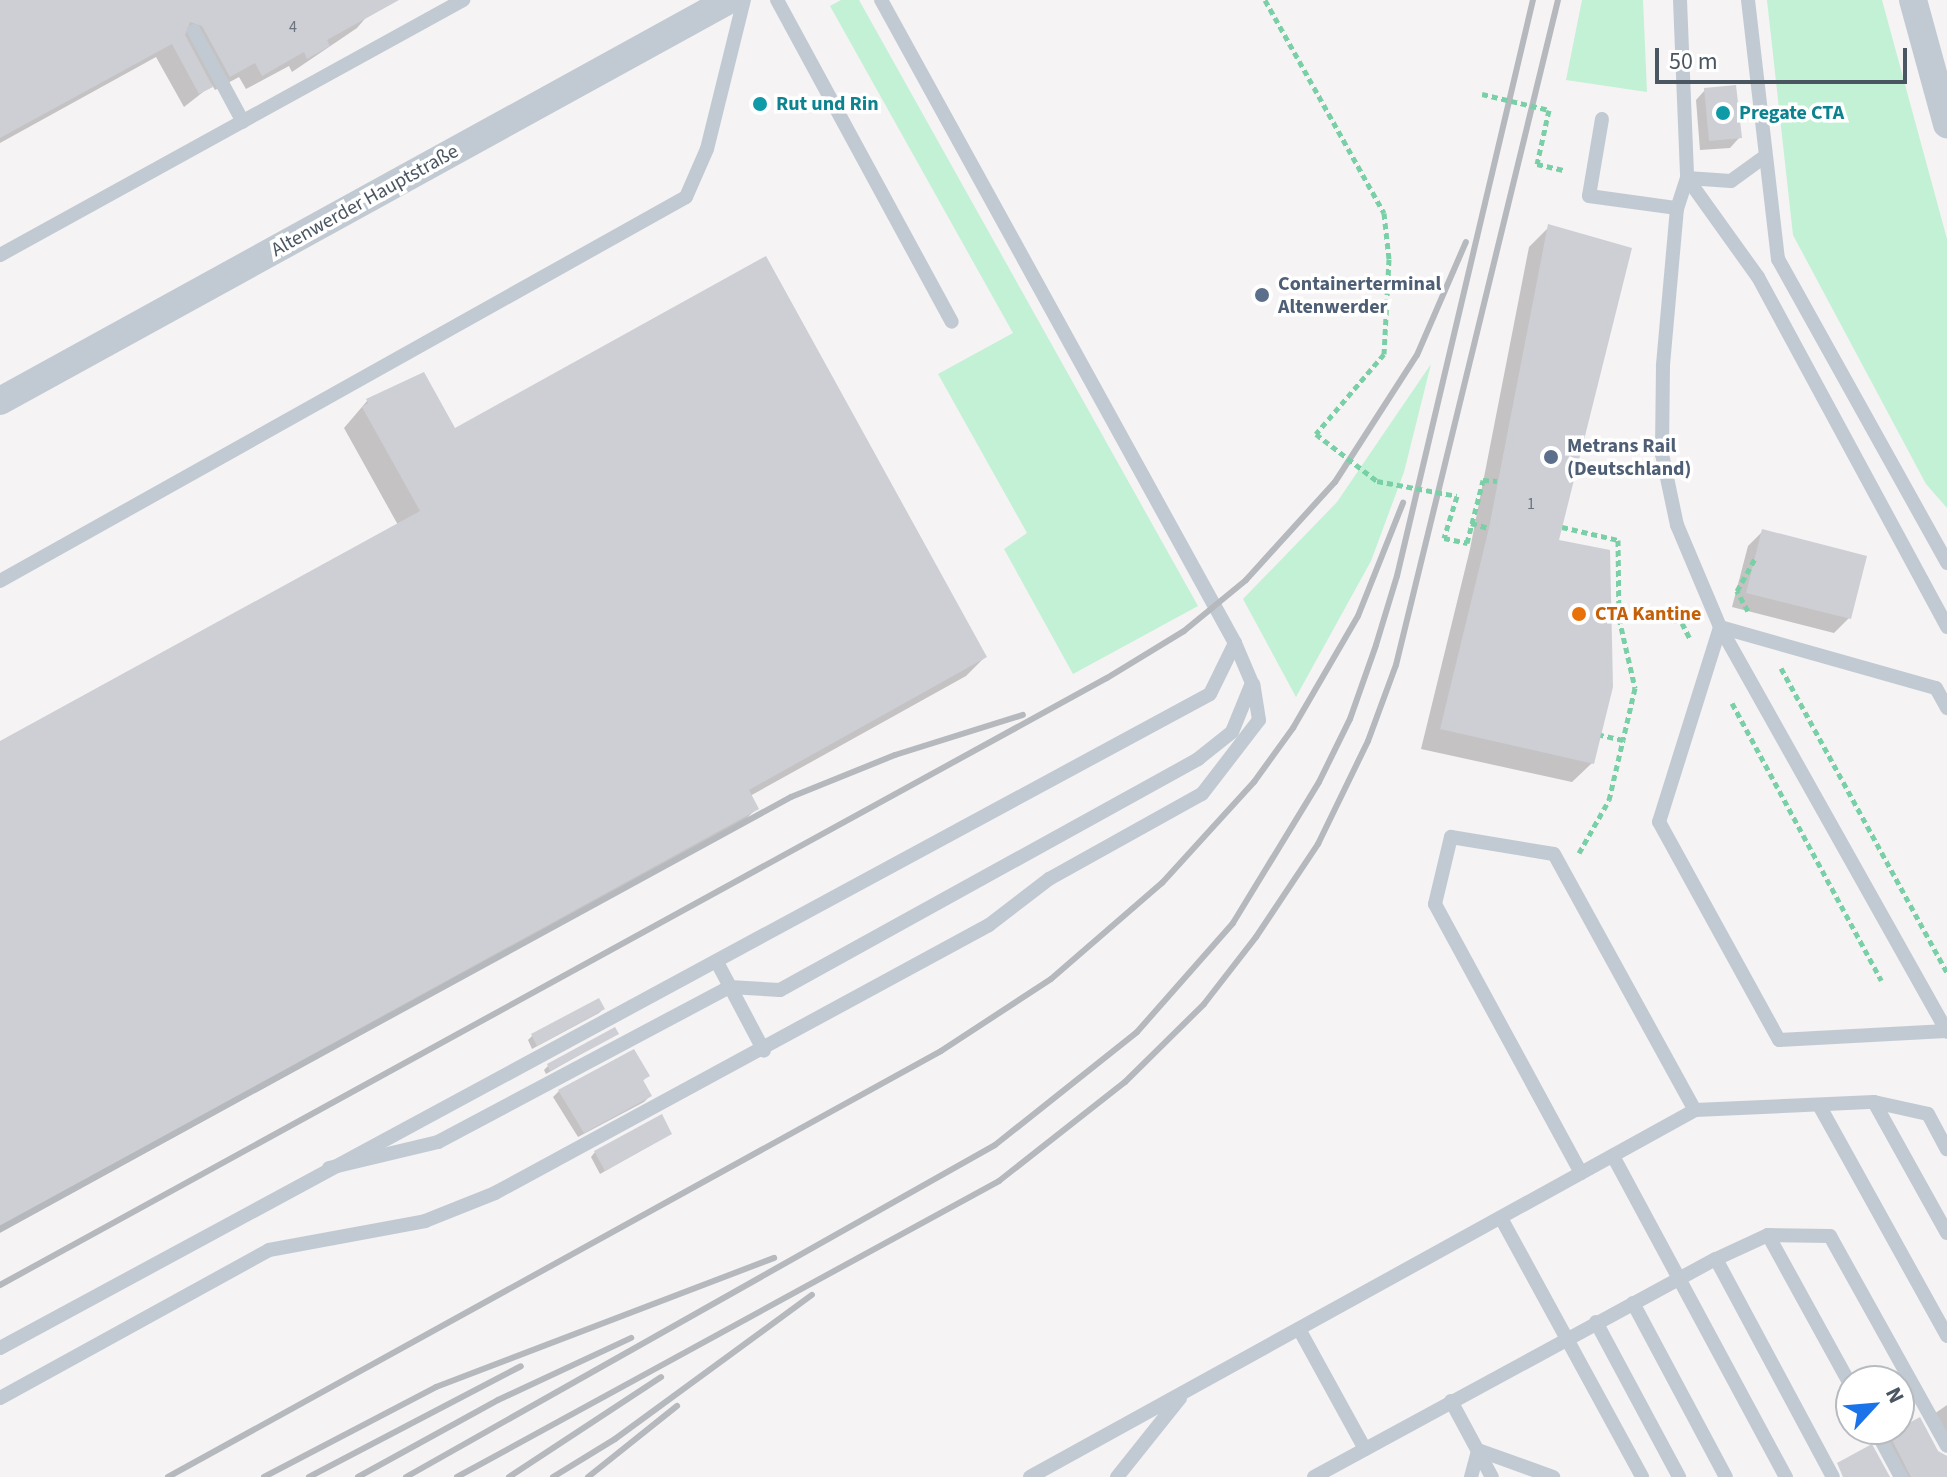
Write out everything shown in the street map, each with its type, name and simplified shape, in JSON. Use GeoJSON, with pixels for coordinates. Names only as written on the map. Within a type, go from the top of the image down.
{"type":"FeatureCollection","features":[{"type":"Feature","properties":{"kind":"street","name":"Altenwerder Hauptstraße"},"geometry":{"type":"LineString","coordinates":[[0,401],[729,0]]}},
{"type":"Feature","properties":{"kind":"street"},"geometry":{"type":"LineString","coordinates":[[1913,0],[1947,124]]}},
{"type":"Feature","properties":{"kind":"lane"},"geometry":{"type":"LineString","coordinates":[[0,255],[243,122],[444,4],[463,0]]}},
{"type":"Feature","properties":{"kind":"lane"},"geometry":{"type":"LineString","coordinates":[[0,581],[686,197],[707,149],[744,0]]}},
{"type":"Feature","properties":{"kind":"lane"},"geometry":{"type":"LineString","coordinates":[[777,0],[952,322]]}},
{"type":"Feature","properties":{"kind":"lane"},"geometry":{"type":"LineString","coordinates":[[0,1398],[269,1250],[425,1221],[481,1199],[764,1051],[989,925],[1049,879],[1202,794],[1259,720],[1252,683],[1235,643],[881,0]]}},
{"type":"Feature","properties":{"kind":"lane"},"geometry":{"type":"LineString","coordinates":[[1680,0],[1687,178],[1677,208],[1663,366],[1662,454],[1677,525],[1720,627],[1947,1032],[1779,1040],[1659,822],[1720,627]]}},
{"type":"Feature","properties":{"kind":"lane"},"geometry":{"type":"LineString","coordinates":[[1748,0],[1763,158],[1778,259],[1947,563]]}},
{"type":"Feature","properties":{"kind":"lane"},"geometry":{"type":"LineString","coordinates":[[194,31],[243,122]]}},
{"type":"Feature","properties":{"kind":"lane"},"geometry":{"type":"LineString","coordinates":[[1602,119],[1589,196],[1677,208]]}},
{"type":"Feature","properties":{"kind":"lane"},"geometry":{"type":"LineString","coordinates":[[1687,178],[1731,181],[1763,158]]}},
{"type":"Feature","properties":{"kind":"lane"},"geometry":{"type":"LineString","coordinates":[[1687,178],[1758,277],[1947,627]]}},
{"type":"Feature","properties":{"kind":"lane"},"geometry":{"type":"LineString","coordinates":[[1720,627],[1936,688],[1947,708]]}},
{"type":"Feature","properties":{"kind":"lane"},"geometry":{"type":"LineString","coordinates":[[0,1348],[329,1168],[718,964],[1210,694],[1235,643]]}},
{"type":"Feature","properties":{"kind":"lane"},"geometry":{"type":"LineString","coordinates":[[329,1168],[438,1142],[729,987],[780,990],[1198,759],[1232,732],[1252,683]]}},
{"type":"Feature","properties":{"kind":"lane"},"geometry":{"type":"LineString","coordinates":[[1581,1173],[1435,904],[1451,837],[1554,854],[1695,1110]]}},
{"type":"Feature","properties":{"kind":"lane"},"geometry":{"type":"LineString","coordinates":[[718,964],[764,1051]]}},
{"type":"Feature","properties":{"kind":"lane"},"geometry":{"type":"LineString","coordinates":[[1874,1102],[1947,1233]]}},
{"type":"Feature","properties":{"kind":"lane"},"geometry":{"type":"LineString","coordinates":[[1030,1477],[1695,1110],[1874,1102],[1928,1114],[1947,1149]]}},
{"type":"Feature","properties":{"kind":"lane"},"geometry":{"type":"LineString","coordinates":[[1819,1105],[1947,1336]]}},
{"type":"Feature","properties":{"kind":"lane"},"geometry":{"type":"LineString","coordinates":[[1613,1156],[1786,1477]]}},
{"type":"Feature","properties":{"kind":"lane"},"geometry":{"type":"LineString","coordinates":[[1501,1218],[1642,1477]]}},
{"type":"Feature","properties":{"kind":"lane"},"geometry":{"type":"LineString","coordinates":[[1768,1235],[1839,1365]]}},
{"type":"Feature","properties":{"kind":"lane"},"geometry":{"type":"LineString","coordinates":[[1314,1477],[1596,1322],[1768,1235],[1830,1236],[1947,1446]]}},
{"type":"Feature","properties":{"kind":"lane"},"geometry":{"type":"LineString","coordinates":[[1716,1259],[1833,1477]]}},
{"type":"Feature","properties":{"kind":"lane"},"geometry":{"type":"LineString","coordinates":[[1633,1303],[1726,1477]]}},
{"type":"Feature","properties":{"kind":"lane"},"geometry":{"type":"LineString","coordinates":[[1596,1322],[1679,1477]]}},
{"type":"Feature","properties":{"kind":"lane"},"geometry":{"type":"LineString","coordinates":[[1299,1329],[1365,1449]]}},
{"type":"Feature","properties":{"kind":"lane"},"geometry":{"type":"LineString","coordinates":[[1117,1477],[1185,1392]]}},
{"type":"Feature","properties":{"kind":"lane"},"geometry":{"type":"LineString","coordinates":[[1451,1401],[1492,1477]]}},
{"type":"Feature","properties":{"kind":"lane"},"geometry":{"type":"LineString","coordinates":[[1884,1445],[1901,1477]]}},
{"type":"Feature","properties":{"kind":"lane"},"geometry":{"type":"LineString","coordinates":[[1474,1477],[1478,1450]]}},
{"type":"Feature","properties":{"kind":"lane"},"geometry":{"type":"LineString","coordinates":[[1478,1450],[1483,1477]]}},
{"type":"Feature","properties":{"kind":"lane"},"geometry":{"type":"LineString","coordinates":[[1478,1450],[1505,1477]]}},
{"type":"Feature","properties":{"kind":"lane"},"geometry":{"type":"LineString","coordinates":[[1478,1450],[1523,1477]]}},
{"type":"Feature","properties":{"kind":"lane"},"geometry":{"type":"LineString","coordinates":[[1478,1450],[1553,1477]]}},
{"type":"Feature","properties":{"kind":"path"},"geometry":{"type":"LineString","coordinates":[[1265,0],[1384,213],[1389,259],[1384,354],[1316,434],[1377,481],[1457,496],[1444,538],[1467,543],[1483,480],[1497,481]]}},
{"type":"Feature","properties":{"kind":"path"},"geometry":{"type":"LineString","coordinates":[[1482,94],[1549,110],[1537,164],[1564,170]]}},
{"type":"Feature","properties":{"kind":"path"},"geometry":{"type":"LineString","coordinates":[[1471,523],[1489,528]]}},
{"type":"Feature","properties":{"kind":"path"},"geometry":{"type":"LineString","coordinates":[[1554,854],[1582,853],[1609,800],[1635,688],[1619,618],[1618,540],[1562,527]]}},
{"type":"Feature","properties":{"kind":"path"},"geometry":{"type":"LineString","coordinates":[[1611,616],[1682,623],[1737,591],[1755,558]]}},
{"type":"Feature","properties":{"kind":"path"},"geometry":{"type":"LineString","coordinates":[[1737,591],[1947,973]]}},
{"type":"Feature","properties":{"kind":"path"},"geometry":{"type":"LineString","coordinates":[[1682,623],[1705,670],[1718,677],[1881,980]]}},
{"type":"Feature","properties":{"kind":"path"},"geometry":{"type":"LineString","coordinates":[[1601,735],[1623,740]]}},
{"type":"Feature","properties":{"kind":"green space"},"geometry":{"type":"Polygon","coordinates":[[[841,0],[859,0],[1198,606],[1073,674],[1004,549],[1027,533],[938,374],[1013,333],[830,6],[841,0]]]}},
{"type":"Feature","properties":{"kind":"green space"},"geometry":{"type":"Polygon","coordinates":[[[1582,0],[1643,0],[1647,92],[1566,80],[1582,0]]]}},
{"type":"Feature","properties":{"kind":"green space"},"geometry":{"type":"Polygon","coordinates":[[[1767,0],[1882,0],[1947,239],[1947,508],[1926,484],[1793,235],[1767,0]]]}},
{"type":"Feature","properties":{"kind":"green space"},"geometry":{"type":"Polygon","coordinates":[[[1431,364],[1404,472],[1371,561],[1296,697],[1243,599],[1337,502],[1431,364]]]}},
{"type":"Feature","properties":{"kind":"building"},"geometry":{"type":"Polygon","coordinates":[[[0,0],[399,0],[327,40],[330,46],[307,59],[304,52],[262,76],[255,63],[230,77],[202,26],[190,22],[185,35],[213,87],[199,94],[172,44],[0,138],[0,0]]]}},
{"type":"Feature","properties":{"kind":"building","name":"Pregate CTA"},"geometry":{"type":"Polygon","coordinates":[[[1736,85],[1742,138],[1709,141],[1704,88],[1736,85]]]}},
{"type":"Feature","properties":{"kind":"building"},"geometry":{"type":"Polygon","coordinates":[[[1548,224],[1632,248],[1559,540],[1610,550],[1613,687],[1594,764],[1440,729],[1489,528],[1548,224]]]}},
{"type":"Feature","properties":{"kind":"building"},"geometry":{"type":"Polygon","coordinates":[[[766,256],[987,657],[749,790],[759,809],[0,1226],[0,741],[420,511],[362,407],[368,403],[366,399],[424,372],[455,428],[766,256]]]}},
{"type":"Feature","properties":{"kind":"building"},"geometry":{"type":"Polygon","coordinates":[[[1762,529],[1867,556],[1851,619],[1746,593],[1762,529]]]}},
{"type":"Feature","properties":{"kind":"building"},"geometry":{"type":"Polygon","coordinates":[[[599,998],[605,1009],[537,1046],[531,1034],[599,998]]]}},
{"type":"Feature","properties":{"kind":"building"},"geometry":{"type":"Polygon","coordinates":[[[615,1027],[619,1034],[550,1071],[547,1064],[615,1027]]]}},
{"type":"Feature","properties":{"kind":"building"},"geometry":{"type":"Polygon","coordinates":[[[634,1049],[650,1076],[643,1080],[652,1096],[584,1133],[558,1090],[634,1049]]]}},
{"type":"Feature","properties":{"kind":"building"},"geometry":{"type":"Polygon","coordinates":[[[662,1114],[672,1134],[605,1171],[594,1151],[662,1114]]]}},
{"type":"Feature","properties":{"kind":"building"},"geometry":{"type":"Polygon","coordinates":[[[1920,1417],[1938,1451],[1947,1456],[1947,1477],[1911,1477],[1895,1445],[1915,1445],[1915,1420],[1920,1417]]]}},
{"type":"Feature","properties":{"kind":"building"},"geometry":{"type":"Polygon","coordinates":[[[1873,1445],[1890,1477],[1843,1477],[1837,1463],[1873,1445]]]}},
{"type":"Feature","properties":{"kind":"railway"},"geometry":{"type":"LineString","coordinates":[[406,1477],[995,1145],[1137,1032],[1233,923],[1319,782],[1350,719],[1376,645],[1397,576],[1533,0]]}},
{"type":"Feature","properties":{"kind":"railway"},"geometry":{"type":"LineString","coordinates":[[457,1477],[999,1181],[1125,1082],[1204,1004],[1256,937],[1318,844],[1368,741],[1396,665],[1558,0]]}},
{"type":"Feature","properties":{"kind":"railway"},"geometry":{"type":"LineString","coordinates":[[0,1285],[1107,678],[1184,631],[1246,580],[1335,482],[1417,355],[1466,242]]}},
{"type":"Feature","properties":{"kind":"railway"},"geometry":{"type":"LineString","coordinates":[[168,1477],[941,1051],[1051,979],[1162,883],[1254,782],[1293,728],[1358,616],[1403,503]]}},
{"type":"Feature","properties":{"kind":"railway"},"geometry":{"type":"LineString","coordinates":[[0,1229],[791,797],[895,755],[1023,715]]}},
{"type":"Feature","properties":{"kind":"railway"},"geometry":{"type":"LineString","coordinates":[[264,1477],[436,1387],[774,1258]]}},
{"type":"Feature","properties":{"kind":"railway"},"geometry":{"type":"LineString","coordinates":[[553,1477],[615,1439],[812,1295]]}},
{"type":"Feature","properties":{"kind":"railway"},"geometry":{"type":"LineString","coordinates":[[358,1477],[498,1400],[631,1338]]}},
{"type":"Feature","properties":{"kind":"railway"},"geometry":{"type":"LineString","coordinates":[[309,1477],[521,1366]]}},
{"type":"Feature","properties":{"kind":"railway"},"geometry":{"type":"LineString","coordinates":[[509,1477],[661,1377]]}},
{"type":"Feature","properties":{"kind":"railway"},"geometry":{"type":"LineString","coordinates":[[588,1477],[677,1406]]}},
{"type":"Feature","properties":{"kind":"place","name":"Rut und Rin"},"geometry":{"type":"Point","coordinates":[760,104]}},
{"type":"Feature","properties":{"kind":"place","name":"Pregate CTA"},"geometry":{"type":"Point","coordinates":[1723,113]}},
{"type":"Feature","properties":{"kind":"place","name":"Containerterminal Altenwerder"},"geometry":{"type":"Point","coordinates":[1262,295]}},
{"type":"Feature","properties":{"kind":"place","name":"Metrans Rail (Deutschland)"},"geometry":{"type":"Point","coordinates":[1551,457]}},
{"type":"Feature","properties":{"kind":"place","name":"CTA Kantine"},"geometry":{"type":"Point","coordinates":[1579,614]}}]}
